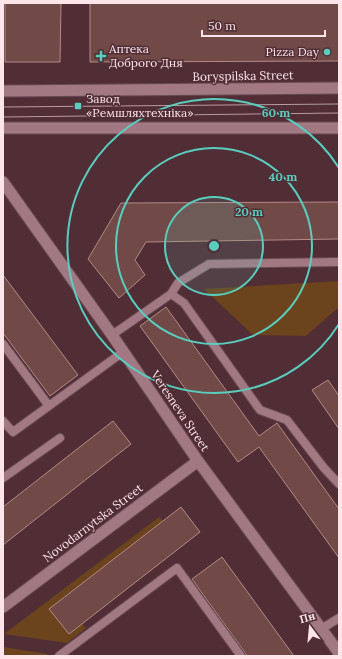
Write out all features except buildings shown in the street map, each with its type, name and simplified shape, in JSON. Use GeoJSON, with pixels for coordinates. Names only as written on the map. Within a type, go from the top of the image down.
{"type":"FeatureCollection","features":[{"type":"Feature","properties":{"kind":"street","name":"Boryspilska Street"},"geometry":{"type":"LineString","coordinates":[[3,91],[339,88]]}},
{"type":"Feature","properties":{"kind":"street"},"geometry":{"type":"LineString","coordinates":[[3,128],[339,128]]}},
{"type":"Feature","properties":{"kind":"street","name":"Veresneva Street"},"geometry":{"type":"LineString","coordinates":[[5,189],[112,335],[198,461],[339,653]]}},
{"type":"Feature","properties":{"kind":"street","name":"Novodarnytska Street"},"geometry":{"type":"LineString","coordinates":[[3,607],[198,461]]}},
{"type":"Feature","properties":{"kind":"lane"},"geometry":{"type":"LineString","coordinates":[[112,335],[171,294],[178,283],[209,264],[339,262]]}},
{"type":"Feature","properties":{"kind":"lane"},"geometry":{"type":"LineString","coordinates":[[171,294],[184,303],[260,410],[287,420],[324,468],[339,484]]}},
{"type":"Feature","properties":{"kind":"lane"},"geometry":{"type":"LineString","coordinates":[[3,344],[49,406]]}},
{"type":"Feature","properties":{"kind":"lane"},"geometry":{"type":"LineString","coordinates":[[3,421],[13,432],[124,352]]}},
{"type":"Feature","properties":{"kind":"lane"},"geometry":{"type":"LineString","coordinates":[[3,478],[60,438]]}},
{"type":"Feature","properties":{"kind":"lane"},"geometry":{"type":"LineString","coordinates":[[59,656],[177,568],[241,656]]}},
{"type":"Feature","properties":{"kind":"lane"},"geometry":{"type":"LineString","coordinates":[[321,629],[339,618]]}},
{"type":"Feature","properties":{"kind":"shaded area"},"geometry":{"type":"Polygon","coordinates":[[[339,281],[339,307],[306,336],[253,335],[204,289],[339,281]]]}},
{"type":"Feature","properties":{"kind":"shaded area"},"geometry":{"type":"Polygon","coordinates":[[[159,517],[163,521],[50,609],[69,634],[82,624],[86,628],[67,643],[4,634],[159,517]]]}},
{"type":"Feature","properties":{"kind":"shaded area"},"geometry":{"type":"Polygon","coordinates":[[[3,647],[48,654],[46,656],[3,656],[3,647]]]}},
{"type":"Feature","properties":{"kind":"tram line"},"geometry":{"type":"LineString","coordinates":[[3,107],[339,104]]}},
{"type":"Feature","properties":{"kind":"tram line"},"geometry":{"type":"LineString","coordinates":[[3,117],[339,113]]}},
{"type":"Feature","properties":{"kind":"place","name":"Pizza Day"},"geometry":{"type":"Point","coordinates":[327,52]}},
{"type":"Feature","properties":{"kind":"place","name":"Аптека Доброго Дня"},"geometry":{"type":"Point","coordinates":[101,56]}},
{"type":"Feature","properties":{"kind":"place","name":"Завод «Ремшляхтехніка»"},"geometry":{"type":"Point","coordinates":[78,106]}}]}
